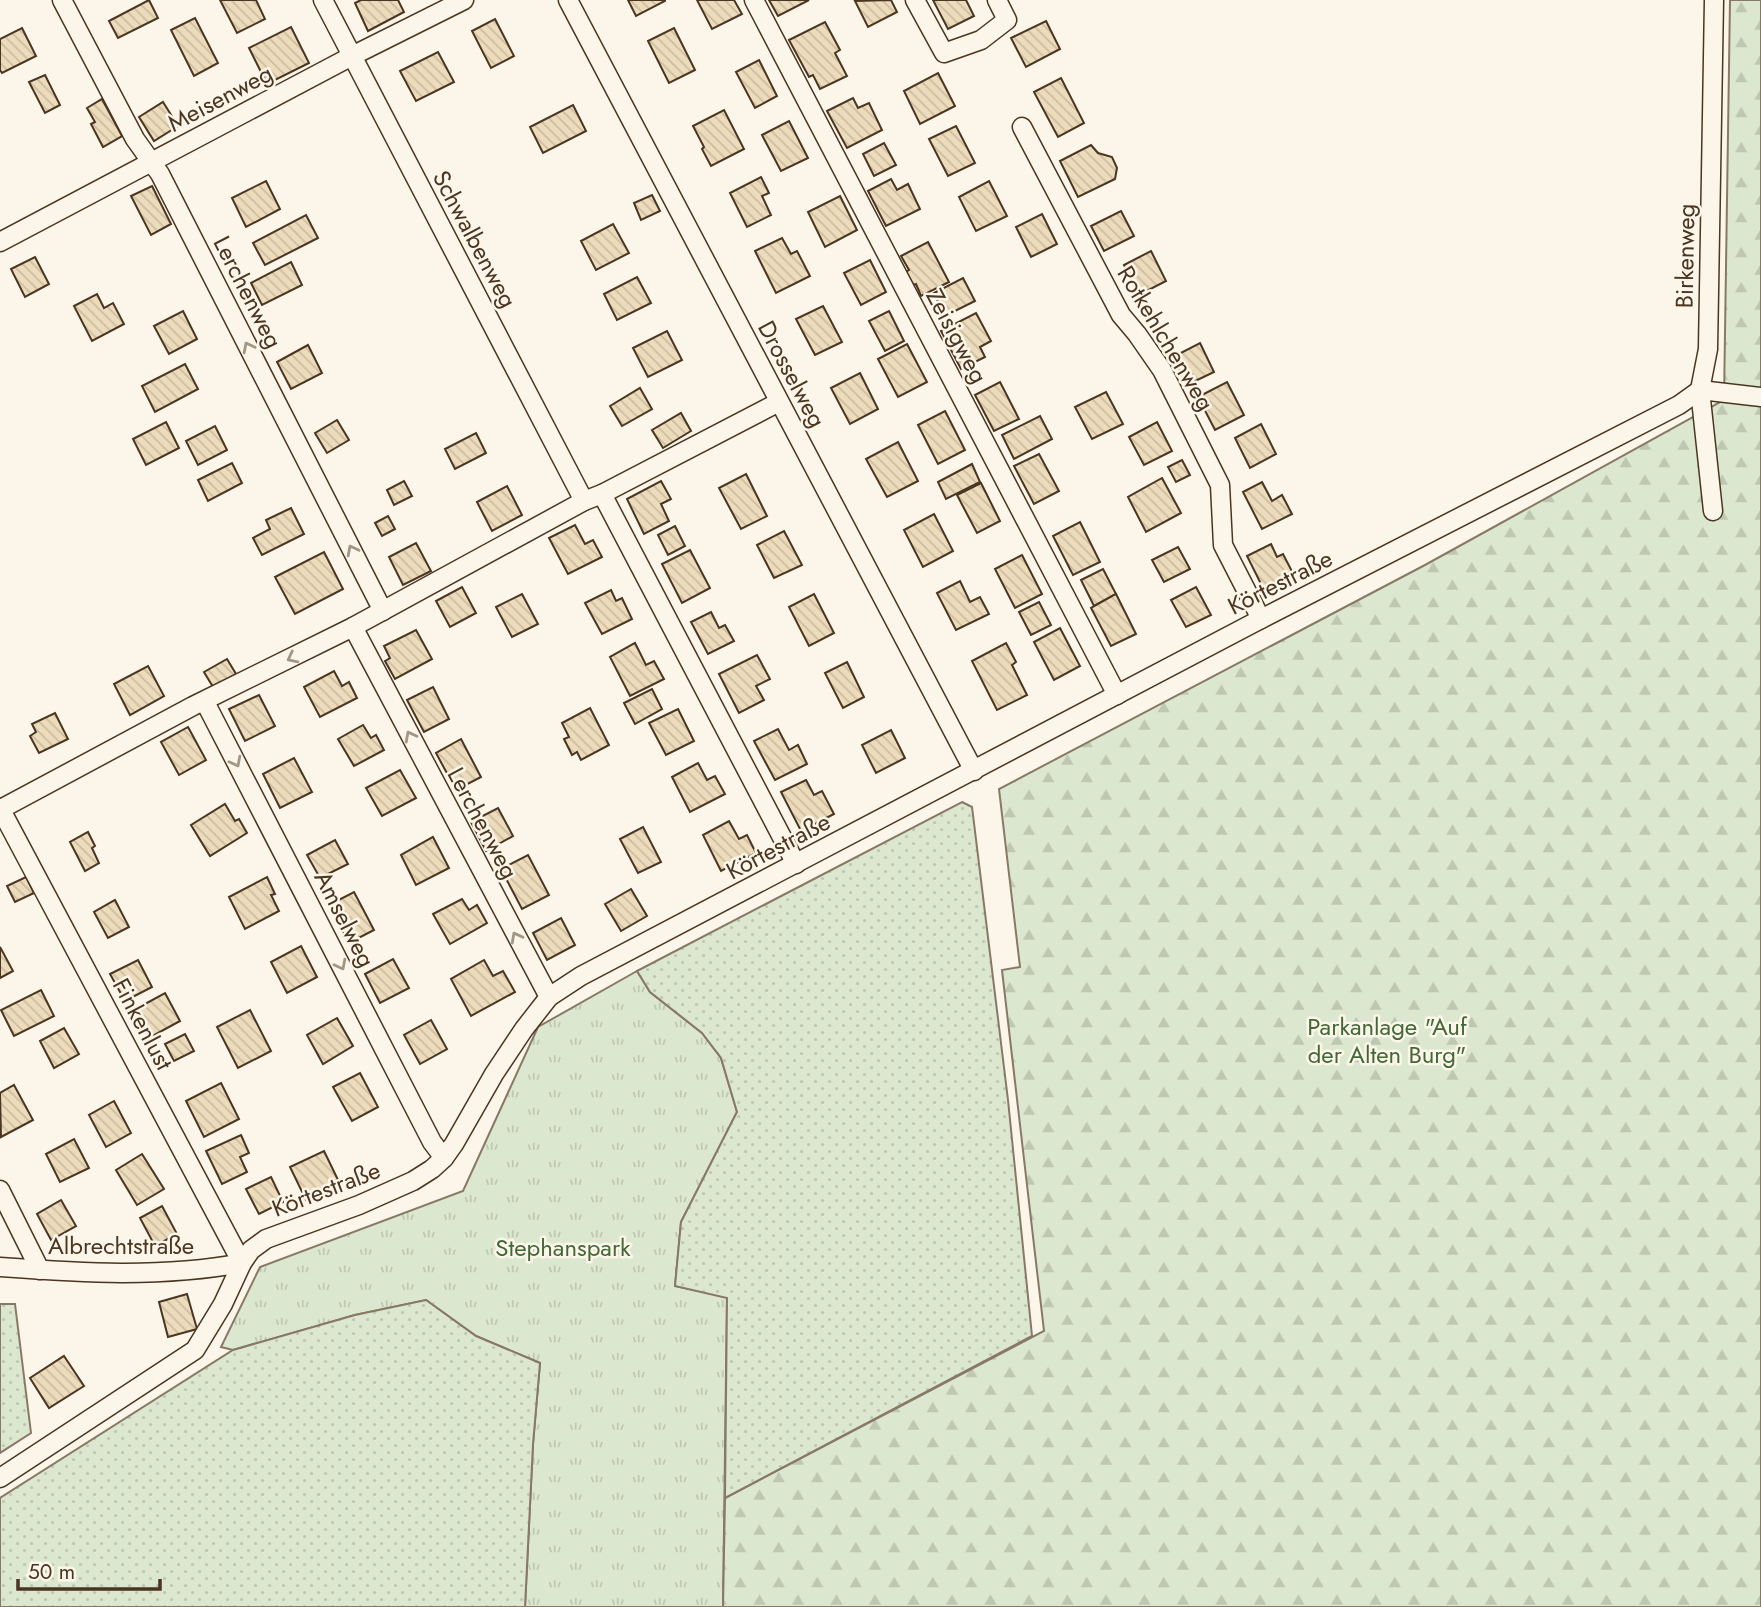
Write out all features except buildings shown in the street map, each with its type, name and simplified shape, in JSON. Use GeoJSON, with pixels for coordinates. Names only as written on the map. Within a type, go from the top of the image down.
{"type":"FeatureCollection","features":[{"type":"Feature","properties":{"kind":"street","name":"Lerchenweg"},"geometry":{"type":"LineString","coordinates":[[62,0],[135,139],[160,174],[383,611]]}},
{"type":"Feature","properties":{"kind":"street","name":"Schwalbenweg"},"geometry":{"type":"LineString","coordinates":[[323,0],[584,501]]}},
{"type":"Feature","properties":{"kind":"street","name":"Meisenweg"},"geometry":{"type":"LineString","coordinates":[[0,242],[352,56],[464,0]]}},
{"type":"Feature","properties":{"kind":"street","name":"Drosselweg"},"geometry":{"type":"LineString","coordinates":[[568,0],[974,771]]}},
{"type":"Feature","properties":{"kind":"street","name":"Zeisigweg"},"geometry":{"type":"LineString","coordinates":[[754,0],[1117,695]]}},
{"type":"Feature","properties":{"kind":"street"},"geometry":{"type":"LineString","coordinates":[[915,0],[944,52],[981,40],[1007,20],[997,0]]}},
{"type":"Feature","properties":{"kind":"street","name":"Birkenweg"},"geometry":{"type":"LineString","coordinates":[[1713,511],[1700,390],[1708,349],[1714,0]]}},
{"type":"Feature","properties":{"kind":"street","name":"Rotkehlchenweg"},"geometry":{"type":"LineString","coordinates":[[1022,127],[1121,315],[1162,370],[1220,485],[1223,545],[1261,619]]}},
{"type":"Feature","properties":{"kind":"street"},"geometry":{"type":"LineString","coordinates":[[1700,390],[1761,397]]}},
{"type":"Feature","properties":{"kind":"street","name":"Körtestraße"},"geometry":{"type":"LineString","coordinates":[[0,1478],[195,1350],[223,1304],[242,1263],[251,1250],[266,1239],[359,1205],[413,1181],[432,1169],[454,1144],[495,1073],[548,997],[581,976],[1261,619],[1679,405],[1700,390]]}},
{"type":"Feature","properties":{"kind":"street"},"geometry":{"type":"LineString","coordinates":[[0,809],[193,706],[353,627],[584,501],[779,402]]}},
{"type":"Feature","properties":{"kind":"street"},"geometry":{"type":"LineString","coordinates":[[602,494],[796,864]]}},
{"type":"Feature","properties":{"kind":"street","name":"Lerchenweg"},"geometry":{"type":"LineString","coordinates":[[353,627],[548,997]]}},
{"type":"Feature","properties":{"kind":"street","name":"Amselweg"},"geometry":{"type":"LineString","coordinates":[[205,702],[432,1142],[444,1158]]}},
{"type":"Feature","properties":{"kind":"street","name":"Finkenlust"},"geometry":{"type":"LineString","coordinates":[[0,809],[242,1263]]}},
{"type":"Feature","properties":{"kind":"street"},"geometry":{"type":"LineString","coordinates":[[0,1191],[40,1270]]}},
{"type":"Feature","properties":{"kind":"street","name":"Albrechtstraße"},"geometry":{"type":"LineString","coordinates":[[0,1267],[124,1273],[206,1269],[242,1263]]}},
{"type":"Feature","properties":{"kind":"green space","name":"Parkanlage \"Auf der Alten Burg\""},"geometry":{"type":"Polygon","coordinates":[[[1730,0],[1761,0],[1761,1607],[723,1607],[725,1498],[1044,1331],[1002,970],[1020,967],[999,789],[1425,565],[1724,400],[1730,0]]]}},
{"type":"Feature","properties":{"kind":"green space"},"geometry":{"type":"Polygon","coordinates":[[[962,802],[972,807],[1008,1100],[1032,1336],[725,1498],[727,1298],[675,1286],[681,1222],[737,1112],[721,1058],[702,1033],[650,992],[637,971],[962,802]]]}},
{"type":"Feature","properties":{"kind":"green space","name":"Stephanspark"},"geometry":{"type":"Polygon","coordinates":[[[637,971],[650,992],[702,1033],[721,1058],[737,1112],[681,1222],[675,1286],[727,1297],[723,1607],[525,1607],[540,1363],[476,1336],[426,1300],[355,1315],[233,1350],[221,1347],[260,1267],[463,1191],[538,1027],[637,971]]]}},
{"type":"Feature","properties":{"kind":"green space"},"geometry":{"type":"Polygon","coordinates":[[[426,1300],[476,1336],[540,1363],[525,1607],[0,1607],[0,1498],[233,1350],[355,1315],[426,1300]]]}},
{"type":"Feature","properties":{"kind":"green space"},"geometry":{"type":"Polygon","coordinates":[[[0,1304],[15,1304],[31,1433],[0,1453],[0,1304]]]}}]}
